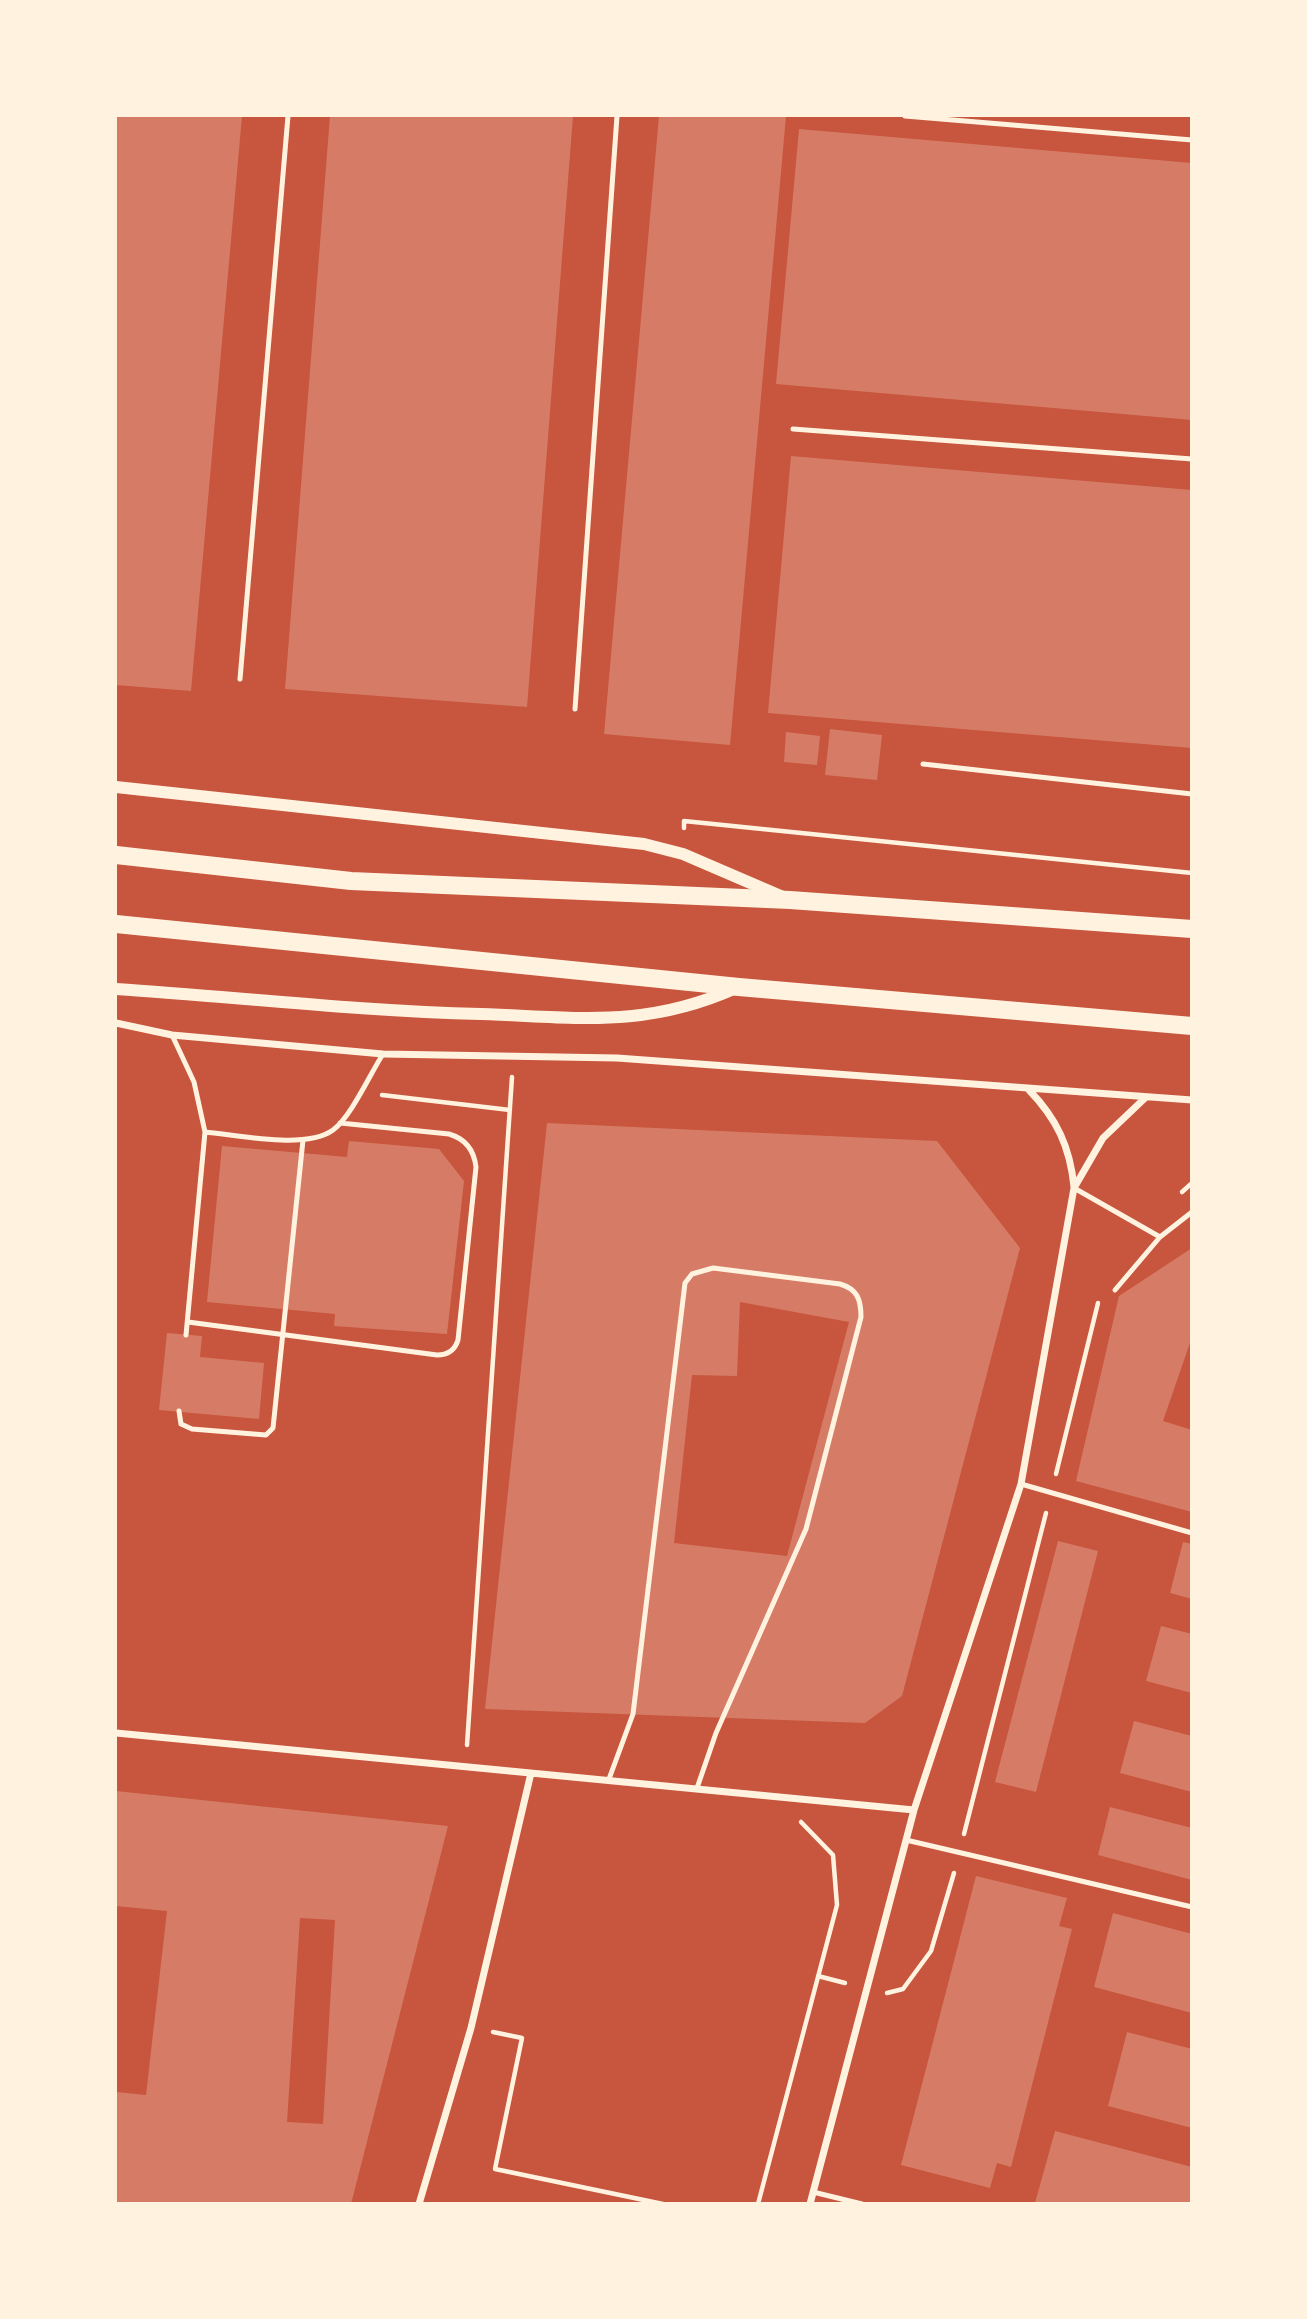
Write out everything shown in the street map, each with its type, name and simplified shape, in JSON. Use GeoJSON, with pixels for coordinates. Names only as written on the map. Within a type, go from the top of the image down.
{"type":"FeatureCollection","features":[{"type":"Feature","properties":{"kind":"main road"},"geometry":{"type":"LineString","coordinates":[[116,855],[351,881],[790,900],[1192,929]]}},
{"type":"Feature","properties":{"kind":"main road"},"geometry":{"type":"LineString","coordinates":[[116,924],[738,987],[1192,1026]]}},
{"type":"Feature","properties":{"kind":"street"},"geometry":{"type":"LineString","coordinates":[[116,787],[605,839],[683,854],[790,900]]}},
{"type":"Feature","properties":{"kind":"street"},"geometry":{"type":"LineString","coordinates":[[116,989],[362,1011],[604,1019],[673,1012],[738,987]]}},
{"type":"Feature","properties":{"kind":"street"},"geometry":{"type":"LineString","coordinates":[[116,1023],[172,1035],[383,1054],[710,1063],[1030,1090],[1192,1100]]}},
{"type":"Feature","properties":{"kind":"street"},"geometry":{"type":"LineString","coordinates":[[810,2203],[914,1810],[1021,1484],[1074,1188],[1067,1144],[1058,1124],[1030,1090]]}},
{"type":"Feature","properties":{"kind":"street"},"geometry":{"type":"LineString","coordinates":[[1074,1188],[1103,1138],[1145,1098]]}},
{"type":"Feature","properties":{"kind":"street"},"geometry":{"type":"LineString","coordinates":[[116,1733],[914,1810]]}},
{"type":"Feature","properties":{"kind":"street"},"geometry":{"type":"LineString","coordinates":[[419,2203],[471,2028],[531,1773]]}},
{"type":"Feature","properties":{"kind":"lane"},"geometry":{"type":"LineString","coordinates":[[240,679],[288,116]]}},
{"type":"Feature","properties":{"kind":"lane"},"geometry":{"type":"LineString","coordinates":[[575,709],[617,116]]}},
{"type":"Feature","properties":{"kind":"lane"},"geometry":{"type":"LineString","coordinates":[[905,116],[1192,140]]}},
{"type":"Feature","properties":{"kind":"lane"},"geometry":{"type":"LineString","coordinates":[[793,429],[1192,459]]}},
{"type":"Feature","properties":{"kind":"lane"},"geometry":{"type":"LineString","coordinates":[[923,764],[1192,794]]}},
{"type":"Feature","properties":{"kind":"lane"},"geometry":{"type":"LineString","coordinates":[[172,1035],[194,1082],[205,1132],[186,1335]]}},
{"type":"Feature","properties":{"kind":"lane"},"geometry":{"type":"LineString","coordinates":[[205,1132],[303,1140],[323,1135],[340,1123],[383,1054]]}},
{"type":"Feature","properties":{"kind":"lane"},"geometry":{"type":"LineString","coordinates":[[188,1322],[437,1355],[450,1352],[458,1340],[477,1167],[472,1149],[458,1137],[449,1134],[340,1123]]}},
{"type":"Feature","properties":{"kind":"lane"},"geometry":{"type":"LineString","coordinates":[[179,1411],[181,1424],[189,1428],[269,1434],[274,1425],[303,1140]]}},
{"type":"Feature","properties":{"kind":"lane"},"geometry":{"type":"LineString","coordinates":[[1074,1188],[1160,1237]]}},
{"type":"Feature","properties":{"kind":"lane"},"geometry":{"type":"LineString","coordinates":[[1115,1290],[1160,1237],[1192,1212]]}},
{"type":"Feature","properties":{"kind":"lane"},"geometry":{"type":"LineString","coordinates":[[609,1779],[633,1714],[685,1283],[692,1273],[713,1268],[840,1284],[854,1290],[859,1297],[861,1317],[806,1529],[719,1725],[697,1788]]}},
{"type":"Feature","properties":{"kind":"lane"},"geometry":{"type":"LineString","coordinates":[[1021,1484],[1192,1534]]}},
{"type":"Feature","properties":{"kind":"lane"},"geometry":{"type":"LineString","coordinates":[[906,1840],[1192,1907]]}},
{"type":"Feature","properties":{"kind":"lane"},"geometry":{"type":"LineString","coordinates":[[813,2192],[862,2203]]}},
{"type":"Feature","properties":{"kind":"path"},"geometry":{"type":"LineString","coordinates":[[683,854],[684,821],[1192,873]]}},
{"type":"Feature","properties":{"kind":"path"},"geometry":{"type":"LineString","coordinates":[[465,1767],[514,1056]]}},
{"type":"Feature","properties":{"kind":"path"},"geometry":{"type":"LineString","coordinates":[[359,1093],[510,1110]]}},
{"type":"Feature","properties":{"kind":"path"},"geometry":{"type":"LineString","coordinates":[[1144,1228],[1192,1183]]}},
{"type":"Feature","properties":{"kind":"path"},"geometry":{"type":"LineString","coordinates":[[818,1976],[891,1993],[903,1989],[931,1951],[960,1853],[1101,1294]]}},
{"type":"Feature","properties":{"kind":"path"},"geometry":{"type":"LineString","coordinates":[[758,2203],[837,1905],[833,1855],[775,1797]]}},
{"type":"Feature","properties":{"kind":"path"},"geometry":{"type":"LineString","coordinates":[[471,2028],[522,2038],[495,2169],[663,2203]]}},
{"type":"Feature","properties":{"kind":"building"},"geometry":{"type":"Polygon","coordinates":[[[116,116],[242,116],[191,691],[116,685],[116,116]]]}},
{"type":"Feature","properties":{"kind":"building"},"geometry":{"type":"Polygon","coordinates":[[[330,116],[573,116],[527,707],[285,689],[330,116]]]}},
{"type":"Feature","properties":{"kind":"building"},"geometry":{"type":"Polygon","coordinates":[[[659,116],[786,116],[730,745],[604,734],[659,116]]]}},
{"type":"Feature","properties":{"kind":"building"},"geometry":{"type":"Polygon","coordinates":[[[799,129],[1192,163],[1192,420],[776,384],[799,129]]]}},
{"type":"Feature","properties":{"kind":"building"},"geometry":{"type":"Polygon","coordinates":[[[791,456],[1192,490],[1192,748],[768,713],[791,456]]]}},
{"type":"Feature","properties":{"kind":"building"},"geometry":{"type":"Polygon","coordinates":[[[830,729],[882,735],[877,780],[825,775],[830,729]]]}},
{"type":"Feature","properties":{"kind":"building"},"geometry":{"type":"Polygon","coordinates":[[[786,732],[820,736],[817,765],[784,762],[786,732]]]}},
{"type":"Feature","properties":{"kind":"building"},"geometry":{"type":"Polygon","coordinates":[[[547,1123],[937,1141],[1020,1248],[902,1696],[865,1723],[485,1709],[547,1123]],[[740,1302],[737,1376],[692,1375],[674,1543],[787,1556],[849,1322],[740,1302]]]}},
{"type":"Feature","properties":{"kind":"building"},"geometry":{"type":"Polygon","coordinates":[[[349,1141],[439,1149],[464,1181],[447,1334],[334,1326],[335,1314],[207,1302],[222,1146],[347,1157],[349,1141]]]}},
{"type":"Feature","properties":{"kind":"building"},"geometry":{"type":"Polygon","coordinates":[[[1192,1248],[1192,1337],[1163,1421],[1192,1430],[1192,1512],[1076,1481],[1119,1296],[1192,1248]]]}},
{"type":"Feature","properties":{"kind":"building"},"geometry":{"type":"Polygon","coordinates":[[[167,1333],[202,1336],[200,1357],[264,1363],[259,1419],[159,1410],[167,1333]]]}},
{"type":"Feature","properties":{"kind":"building"},"geometry":{"type":"Polygon","coordinates":[[[1058,1541],[1098,1551],[1036,1792],[995,1782],[1058,1541]]]}},
{"type":"Feature","properties":{"kind":"building"},"geometry":{"type":"Polygon","coordinates":[[[1183,1542],[1192,1544],[1192,1599],[1170,1593],[1183,1542]]]}},
{"type":"Feature","properties":{"kind":"building"},"geometry":{"type":"Polygon","coordinates":[[[1161,1626],[1192,1634],[1192,1693],[1146,1681],[1161,1626]]]}},
{"type":"Feature","properties":{"kind":"building"},"geometry":{"type":"Polygon","coordinates":[[[1134,1721],[1192,1736],[1192,1792],[1120,1773],[1134,1721]]]}},
{"type":"Feature","properties":{"kind":"building"},"geometry":{"type":"Polygon","coordinates":[[[116,1791],[448,1826],[351,2204],[116,2204],[116,2092],[146,2095],[167,1911],[116,1906],[116,1791]],[[300,1918],[287,2122],[323,2124],[335,1920],[300,1918]]]}},
{"type":"Feature","properties":{"kind":"building"},"geometry":{"type":"Polygon","coordinates":[[[1110,1807],[1192,1828],[1192,1880],[1098,1855],[1110,1807]]]}},
{"type":"Feature","properties":{"kind":"building"},"geometry":{"type":"Polygon","coordinates":[[[976,1876],[1067,1898],[1059,1926],[1072,1929],[1011,2167],[997,2163],[990,2188],[901,2165],[976,1876]]]}},
{"type":"Feature","properties":{"kind":"building"},"geometry":{"type":"Polygon","coordinates":[[[1113,1913],[1192,1934],[1192,2013],[1094,1987],[1113,1913]]]}},
{"type":"Feature","properties":{"kind":"building"},"geometry":{"type":"Polygon","coordinates":[[[1127,2032],[1192,2049],[1192,2128],[1108,2106],[1127,2032]]]}},
{"type":"Feature","properties":{"kind":"building"},"geometry":{"type":"Polygon","coordinates":[[[1055,2131],[1192,2167],[1192,2204],[1035,2203],[1055,2131]]]}}]}
